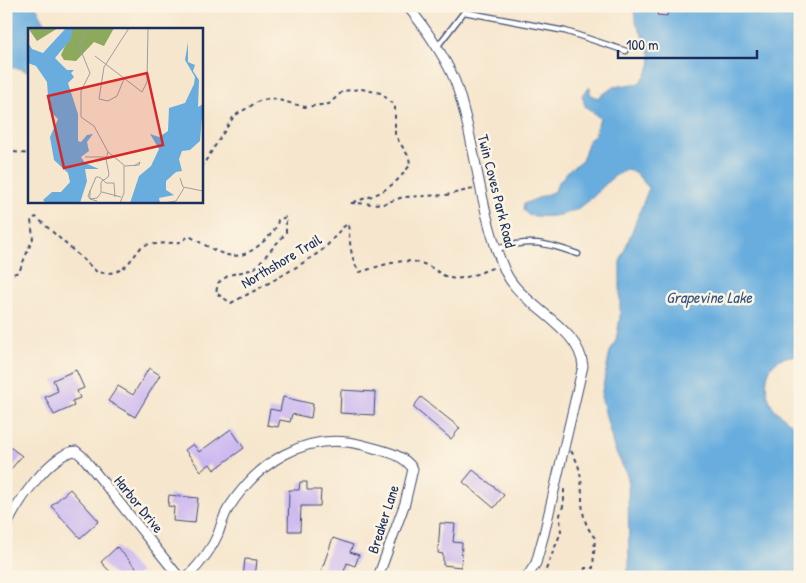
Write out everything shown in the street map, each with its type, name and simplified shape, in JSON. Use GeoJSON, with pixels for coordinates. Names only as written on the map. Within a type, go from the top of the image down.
{"type":"FeatureCollection","features":[{"type":"Feature","properties":{"kind":"street","name":"Twin Coves Park Road"},"geometry":{"type":"LineString","coordinates":[[407,6],[436,48],[456,84],[464,110],[480,188],[502,264],[515,288],[552,320],[577,347],[582,356],[583,366],[559,474],[536,563],[527,577]]}},
{"type":"Feature","properties":{"kind":"street","name":"Breaker Lane"},"geometry":{"type":"LineString","coordinates":[[187,577],[202,561],[217,536],[227,510],[272,459],[310,444],[348,443],[386,452],[408,461],[413,469],[405,503],[378,577]]}},
{"type":"Feature","properties":{"kind":"street","name":"Harbor Drive"},"geometry":{"type":"LineString","coordinates":[[6,529],[18,505],[37,480],[66,452],[76,451],[83,457],[179,577]]}},
{"type":"Feature","properties":{"kind":"lane"},"geometry":{"type":"LineString","coordinates":[[436,48],[465,9],[565,30],[626,51]]}},
{"type":"Feature","properties":{"kind":"lane"},"geometry":{"type":"LineString","coordinates":[[497,249],[514,243],[535,241],[578,254]]}},
{"type":"Feature","properties":{"kind":"path"},"geometry":{"type":"LineString","coordinates":[[202,166],[234,116],[259,101],[271,98],[305,107],[329,104],[343,91],[361,89],[381,93],[395,106],[396,135],[409,158],[410,165],[397,184],[366,199],[350,203],[383,204],[403,197],[446,195],[480,188]]}},
{"type":"Feature","properties":{"kind":"path"},"geometry":{"type":"LineString","coordinates":[[6,151],[28,154]]}},
{"type":"Feature","properties":{"kind":"path","name":"Northshore Trail"},"geometry":{"type":"LineString","coordinates":[[6,276],[19,272],[33,238],[30,220],[36,217],[97,272],[108,274],[123,270],[143,245],[180,242],[189,236],[207,248],[235,257],[244,255],[260,245],[277,226],[278,220],[286,217],[286,233],[254,269],[229,275],[218,283],[216,293],[231,304],[272,283],[322,251],[332,243],[343,226],[348,224],[349,241],[355,266],[360,272],[376,265],[407,261],[420,262],[449,278],[459,278],[502,264]]}},
{"type":"Feature","properties":{"kind":"path"},"geometry":{"type":"LineString","coordinates":[[566,443],[576,459],[584,487],[582,508],[586,526],[595,538],[593,568],[585,568],[581,577]]}},
{"type":"Feature","properties":{"kind":"path"},"geometry":{"type":"LineString","coordinates":[[543,577],[561,532],[560,515],[565,490],[559,474]]}},
{"type":"Feature","properties":{"kind":"water"},"geometry":{"type":"Polygon","coordinates":[[[6,6],[36,6],[47,28],[28,28],[28,72],[19,68],[6,68],[6,6]]]}},
{"type":"Feature","properties":{"kind":"water","name":"Grapevine Lake"},"geometry":{"type":"Polygon","coordinates":[[[633,6],[800,6],[800,355],[785,357],[772,365],[766,383],[768,397],[774,408],[800,432],[800,577],[624,577],[629,567],[628,477],[614,448],[601,396],[610,352],[616,340],[620,318],[620,262],[649,188],[635,172],[626,170],[612,178],[586,203],[571,212],[555,216],[537,216],[528,215],[523,210],[524,204],[555,191],[558,183],[569,170],[582,161],[589,140],[595,135],[600,118],[585,106],[582,95],[590,87],[590,94],[597,98],[614,87],[639,83],[646,75],[650,67],[650,53],[636,22],[633,6]]]}},
{"type":"Feature","properties":{"kind":"building"},"geometry":{"type":"Polygon","coordinates":[[[658,6],[668,7],[667,16],[657,15],[658,6]]]}},
{"type":"Feature","properties":{"kind":"building"},"geometry":{"type":"Polygon","coordinates":[[[149,368],[160,375],[135,417],[108,401],[118,386],[133,395],[149,368]]]}},
{"type":"Feature","properties":{"kind":"building"},"geometry":{"type":"Polygon","coordinates":[[[76,370],[84,388],[77,391],[80,398],[72,401],[74,406],[54,415],[45,397],[58,391],[53,380],[76,370]]]}},
{"type":"Feature","properties":{"kind":"building"},"geometry":{"type":"Polygon","coordinates":[[[341,390],[375,392],[374,415],[340,413],[341,390]]]}},
{"type":"Feature","properties":{"kind":"building"},"geometry":{"type":"Polygon","coordinates":[[[283,397],[313,404],[311,418],[292,414],[290,422],[280,420],[278,427],[267,425],[270,409],[280,411],[283,397]]]}},
{"type":"Feature","properties":{"kind":"building"},"geometry":{"type":"Polygon","coordinates":[[[421,397],[460,428],[451,439],[413,407],[421,397]]]}},
{"type":"Feature","properties":{"kind":"building"},"geometry":{"type":"Polygon","coordinates":[[[231,429],[244,448],[214,470],[210,464],[201,471],[185,450],[193,444],[199,452],[231,429]]]}},
{"type":"Feature","properties":{"kind":"building"},"geometry":{"type":"Polygon","coordinates":[[[6,444],[22,456],[6,475],[6,444]]]}},
{"type":"Feature","properties":{"kind":"building"},"geometry":{"type":"Polygon","coordinates":[[[473,470],[504,495],[494,508],[463,482],[473,470]]]}},
{"type":"Feature","properties":{"kind":"building"},"geometry":{"type":"Polygon","coordinates":[[[300,482],[307,482],[307,490],[321,490],[320,506],[301,506],[300,531],[288,531],[289,490],[299,490],[300,482]]]}},
{"type":"Feature","properties":{"kind":"building"},"geometry":{"type":"Polygon","coordinates":[[[70,489],[99,521],[80,538],[51,506],[70,489]]]}},
{"type":"Feature","properties":{"kind":"building"},"geometry":{"type":"Polygon","coordinates":[[[169,495],[198,498],[195,523],[173,521],[174,507],[168,506],[169,495]]]}},
{"type":"Feature","properties":{"kind":"building"},"geometry":{"type":"Polygon","coordinates":[[[440,523],[455,524],[453,542],[462,543],[461,567],[443,565],[443,554],[438,553],[440,523]]]}},
{"type":"Feature","properties":{"kind":"building"},"geometry":{"type":"Polygon","coordinates":[[[333,538],[353,545],[350,552],[359,555],[355,566],[347,563],[342,577],[319,577],[333,538]]]}},
{"type":"Feature","properties":{"kind":"building"},"geometry":{"type":"Polygon","coordinates":[[[117,547],[140,572],[135,577],[115,577],[101,562],[117,547]]]}},
{"type":"Feature","properties":{"kind":"building"},"geometry":{"type":"Polygon","coordinates":[[[245,559],[257,560],[255,577],[243,577],[245,559]]]}}]}
